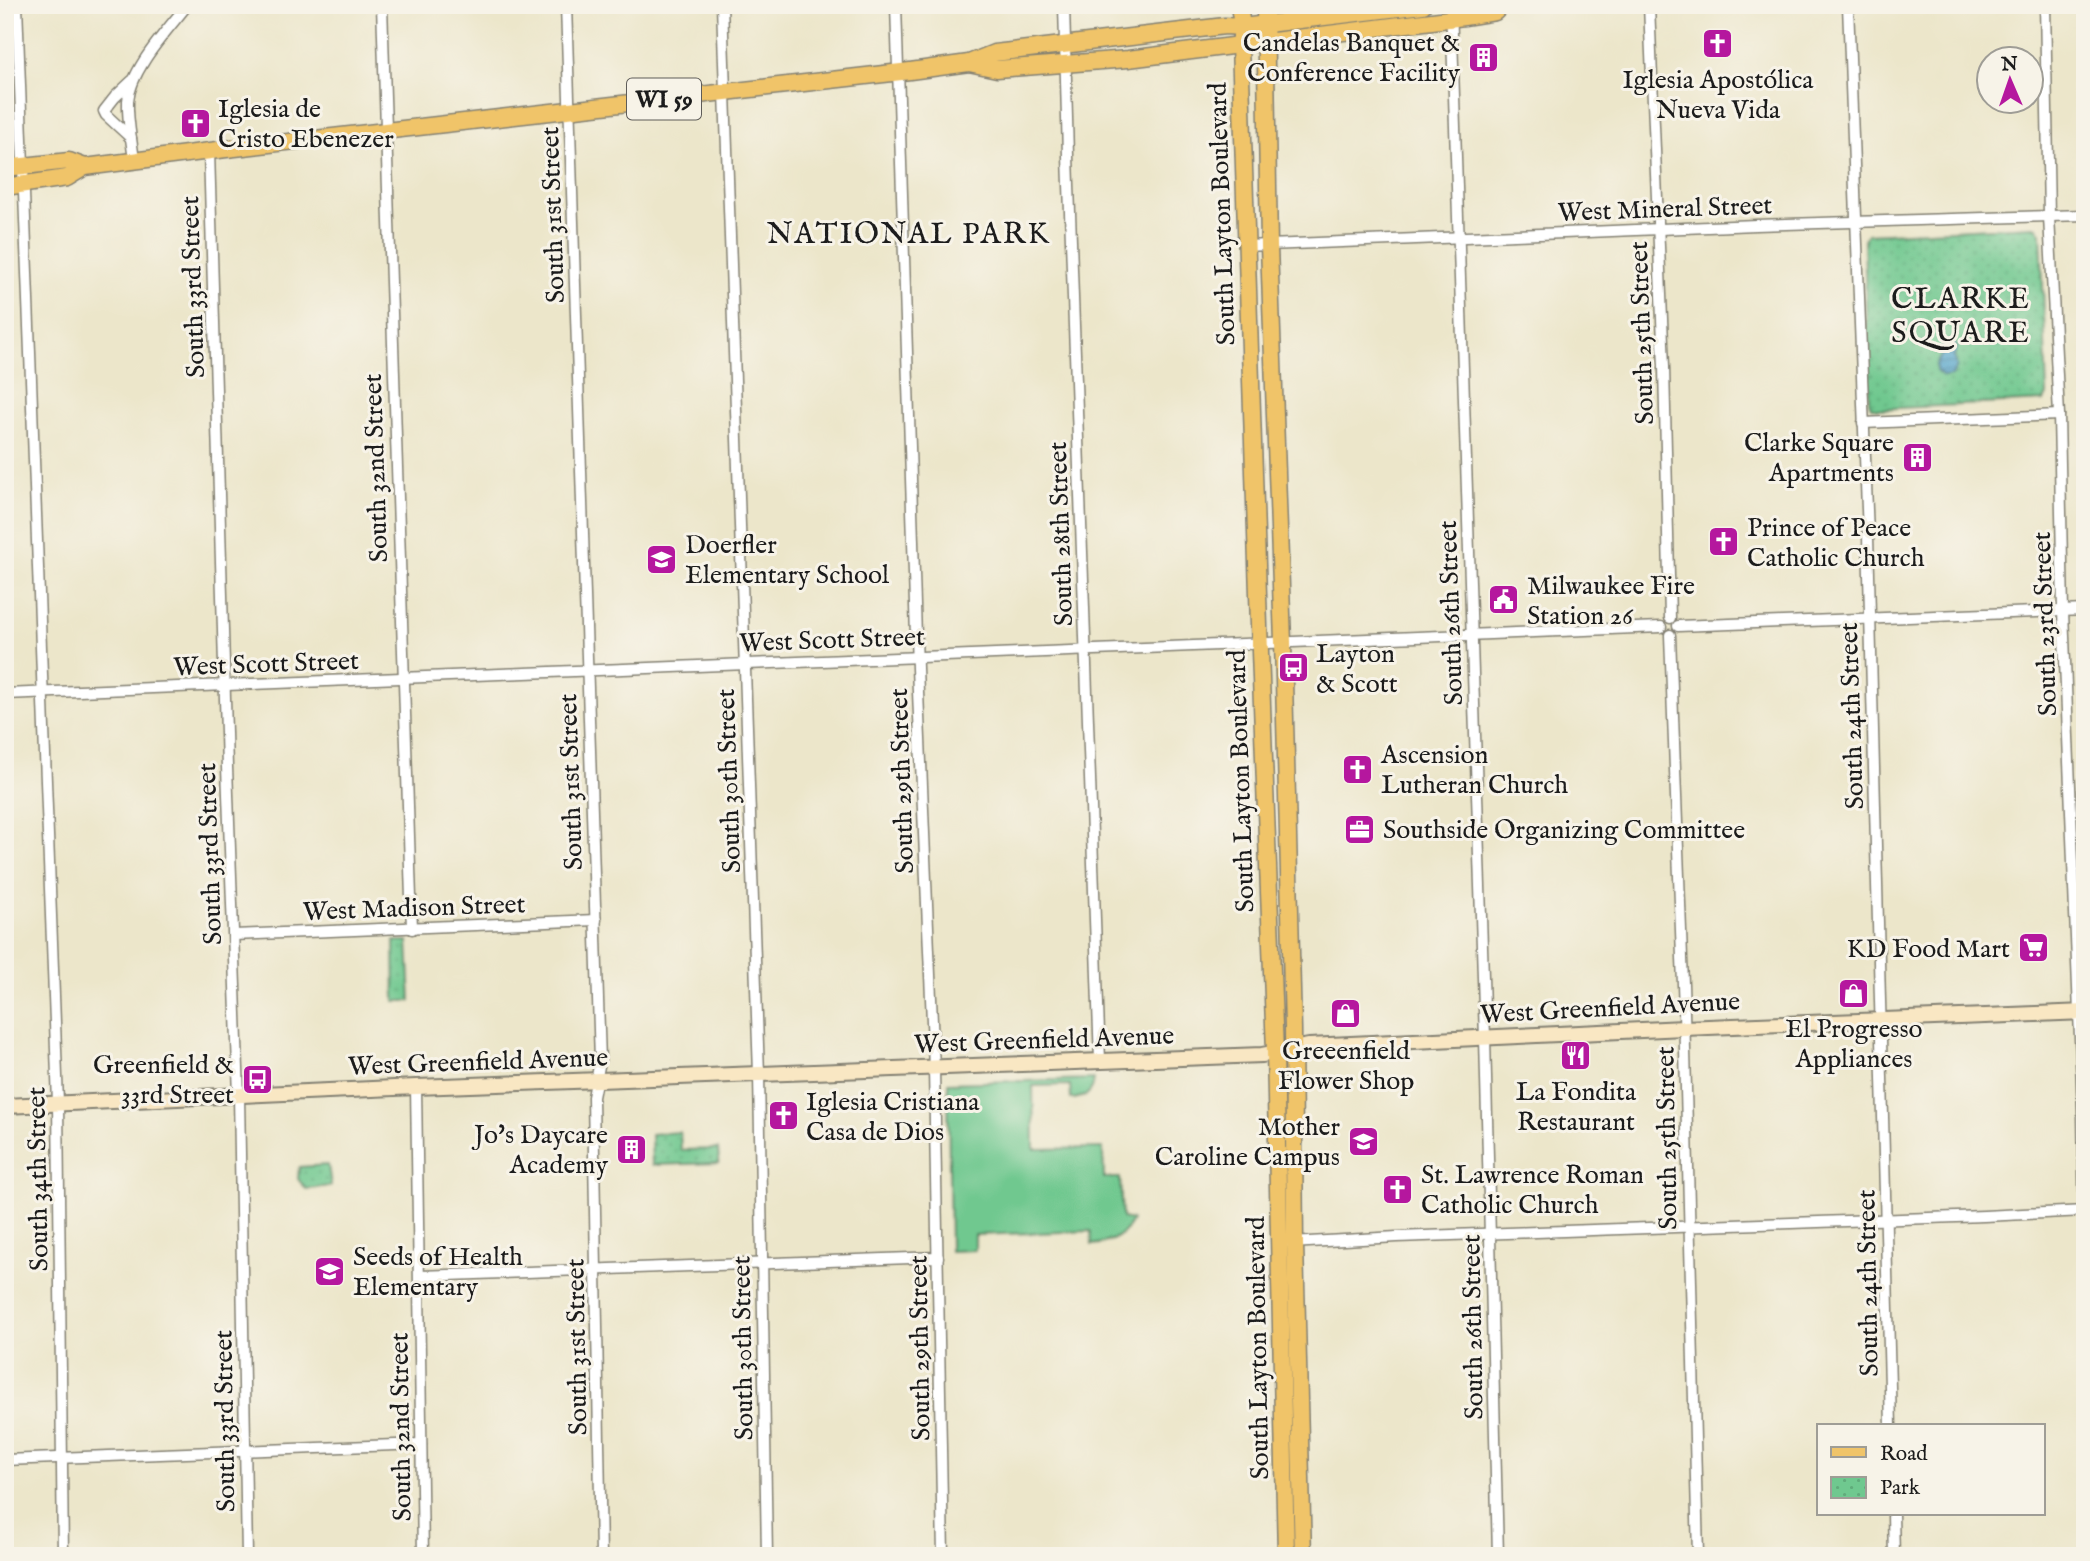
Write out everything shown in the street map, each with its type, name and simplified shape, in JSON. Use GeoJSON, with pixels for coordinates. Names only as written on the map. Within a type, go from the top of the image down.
{"type":"FeatureCollection","features":[{"type":"Feature","properties":{"kind":"main road","name":"South Layton Boulevard"},"geometry":{"type":"LineString","coordinates":[[1239,5],[1242,27],[1240,45],[1246,246],[1275,1052],[1303,1556]]}},
{"type":"Feature","properties":{"kind":"main road","name":"South Layton Boulevard"},"geometry":{"type":"LineString","coordinates":[[1265,5],[1269,246],[1283,642],[1293,1048],[1287,1243],[1286,1556]]}},
{"type":"Feature","properties":{"kind":"main road","name":"WI 59"},"geometry":{"type":"LineString","coordinates":[[5,187],[67,178],[85,167],[209,151],[898,72],[969,63],[993,53],[1423,5]]}},
{"type":"Feature","properties":{"kind":"main road","name":"WI 59"},"geometry":{"type":"LineString","coordinates":[[969,63],[998,69],[1152,56],[1266,42],[1451,12],[1495,12],[1502,5]]}},
{"type":"Feature","properties":{"kind":"main road","name":"WI 59"},"geometry":{"type":"LineString","coordinates":[[5,167],[69,161],[85,167]]}},
{"type":"Feature","properties":{"kind":"main road","name":"West Greenfield Avenue"},"geometry":{"type":"LineString","coordinates":[[5,1106],[416,1087],[1262,1055],[1321,1045],[2082,1012]]}},
{"type":"Feature","properties":{"kind":"street","name":"South 34th Street"},"geometry":{"type":"LineString","coordinates":[[18,5],[58,1103],[63,1556]]}},
{"type":"Feature","properties":{"kind":"street"},"geometry":{"type":"LineString","coordinates":[[131,138],[104,111],[135,78],[187,5]]}},
{"type":"Feature","properties":{"kind":"street","name":"South 32nd Street"},"geometry":{"type":"LineString","coordinates":[[382,5],[412,929]]}},
{"type":"Feature","properties":{"kind":"street","name":"South 31st Street"},"geometry":{"type":"LineString","coordinates":[[566,5],[600,1062],[593,1097],[601,1556]]}},
{"type":"Feature","properties":{"kind":"street","name":"South 30th Street"},"geometry":{"type":"LineString","coordinates":[[722,5],[759,1074],[767,1556]]}},
{"type":"Feature","properties":{"kind":"street","name":"South 29th Street"},"geometry":{"type":"LineString","coordinates":[[896,5],[917,657],[934,1069],[943,1556]]}},
{"type":"Feature","properties":{"kind":"street","name":"South 28th Street"},"geometry":{"type":"LineString","coordinates":[[1064,5],[1100,1060]]}},
{"type":"Feature","properties":{"kind":"street","name":"South 25th Street"},"geometry":{"type":"LineString","coordinates":[[1649,5],[1664,367],[1670,618]]}},
{"type":"Feature","properties":{"kind":"street","name":"South 24th Street"},"geometry":{"type":"LineString","coordinates":[[1848,5],[1869,619],[1891,1424]]}},
{"type":"Feature","properties":{"kind":"street","name":"South 23rd Street"},"geometry":{"type":"LineString","coordinates":[[2045,5],[2049,216],[2059,415],[2063,611],[2082,1012],[2085,1240]]}},
{"type":"Feature","properties":{"kind":"street","name":"South 26th Street"},"geometry":{"type":"LineString","coordinates":[[1451,12],[1485,1038],[1498,1556]]}},
{"type":"Feature","properties":{"kind":"street"},"geometry":{"type":"LineString","coordinates":[[134,161],[128,103],[135,78]]}},
{"type":"Feature","properties":{"kind":"street","name":"South 33rd Street"},"geometry":{"type":"LineString","coordinates":[[209,151],[239,1096],[247,1556]]}},
{"type":"Feature","properties":{"kind":"street","name":"West Mineral Street"},"geometry":{"type":"LineString","coordinates":[[1246,246],[2085,215]]}},
{"type":"Feature","properties":{"kind":"street"},"geometry":{"type":"LineString","coordinates":[[1863,423],[2059,415]]}},
{"type":"Feature","properties":{"kind":"street"},"geometry":{"type":"LineString","coordinates":[[1678,626],[2085,610]]}},
{"type":"Feature","properties":{"kind":"street"},"geometry":{"type":"LineString","coordinates":[[1670,618],[1677,621],[1678,626],[1677,631],[1670,635],[1663,632],[1661,627],[1662,622],[1670,618]]}},
{"type":"Feature","properties":{"kind":"street","name":"West Scott Street"},"geometry":{"type":"LineString","coordinates":[[5,694],[1661,627]]}},
{"type":"Feature","properties":{"kind":"street","name":"South 25th Street"},"geometry":{"type":"LineString","coordinates":[[1670,635],[1698,1556]]}},
{"type":"Feature","properties":{"kind":"street","name":"West Madison Street"},"geometry":{"type":"LineString","coordinates":[[234,935],[596,920]]}},
{"type":"Feature","properties":{"kind":"street","name":"South 32nd Street"},"geometry":{"type":"LineString","coordinates":[[416,1087],[423,1556]]}},
{"type":"Feature","properties":{"kind":"street"},"geometry":{"type":"LineString","coordinates":[[1287,1243],[2084,1211]]}},
{"type":"Feature","properties":{"kind":"street"},"geometry":{"type":"LineString","coordinates":[[420,1276],[938,1257]]}},
{"type":"Feature","properties":{"kind":"street"},"geometry":{"type":"LineString","coordinates":[[5,1460],[421,1444]]}},
{"type":"Feature","properties":{"kind":"street"},"geometry":{"type":"LineString","coordinates":[[1893,1516],[1894,1556]]}},
{"type":"Feature","properties":{"kind":"green space"},"geometry":{"type":"Polygon","coordinates":[[[2034,226],[2041,233],[2047,395],[2044,401],[1877,409],[1871,407],[1864,240],[1867,234],[2034,226]]]}},
{"type":"Feature","properties":{"kind":"green space"},"geometry":{"type":"Polygon","coordinates":[[[394,941],[408,941],[411,1001],[395,1001],[394,941]]]}},
{"type":"Feature","properties":{"kind":"green space"},"geometry":{"type":"Polygon","coordinates":[[[1094,1079],[1087,1094],[1071,1099],[1070,1085],[1033,1086],[1034,1149],[1103,1148],[1104,1178],[1120,1178],[1122,1218],[1132,1220],[1125,1231],[1110,1241],[1092,1245],[1091,1231],[975,1235],[975,1250],[950,1251],[948,1083],[1094,1079]]]}},
{"type":"Feature","properties":{"kind":"green space"},"geometry":{"type":"Polygon","coordinates":[[[680,1132],[681,1150],[718,1149],[719,1163],[652,1165],[651,1134],[680,1132]]]}},
{"type":"Feature","properties":{"kind":"green space"},"geometry":{"type":"Polygon","coordinates":[[[328,1165],[331,1186],[306,1189],[298,1179],[299,1167],[328,1165]]]}},
{"type":"Feature","properties":{"kind":"water"},"geometry":{"type":"Polygon","coordinates":[[[1950,341],[1957,348],[1954,357],[1957,367],[1952,376],[1943,377],[1936,371],[1936,364],[1943,345],[1950,341]]]}},
{"type":"Feature","properties":{"kind":"place","name":"Iglesia Apostólica Nueva Vida"},"geometry":{"type":"Point","coordinates":[1718,44]}},
{"type":"Feature","properties":{"kind":"place","name":"Candelas Banquet & Conference Facility"},"geometry":{"type":"Point","coordinates":[1483,57]}},
{"type":"Feature","properties":{"kind":"place","name":"Iglesia de Cristo Ebenezer"},"geometry":{"type":"Point","coordinates":[195,123]}},
{"type":"Feature","properties":{"kind":"place","name":"Clarke Square Apartments"},"geometry":{"type":"Point","coordinates":[1917,457]}},
{"type":"Feature","properties":{"kind":"place","name":"Prince of Peace Catholic Church"},"geometry":{"type":"Point","coordinates":[1724,542]}},
{"type":"Feature","properties":{"kind":"place","name":"Doerfler Elementary School"},"geometry":{"type":"Point","coordinates":[662,559]}},
{"type":"Feature","properties":{"kind":"place","name":"Milwaukee Fire Station 26"},"geometry":{"type":"Point","coordinates":[1504,600]}},
{"type":"Feature","properties":{"kind":"place","name":"Layton & Scott"},"geometry":{"type":"Point","coordinates":[1293,668]}},
{"type":"Feature","properties":{"kind":"place","name":"Ascension Lutheran Church"},"geometry":{"type":"Point","coordinates":[1358,769]}},
{"type":"Feature","properties":{"kind":"place","name":"Southside Organizing Committee"},"geometry":{"type":"Point","coordinates":[1360,829]}},
{"type":"Feature","properties":{"kind":"place","name":"KD Food Mart"},"geometry":{"type":"Point","coordinates":[2033,948]}},
{"type":"Feature","properties":{"kind":"place","name":"El Progresso Appliances"},"geometry":{"type":"Point","coordinates":[1854,993]}},
{"type":"Feature","properties":{"kind":"place","name":"Greeenfield Flower Shop"},"geometry":{"type":"Point","coordinates":[1346,1014]}},
{"type":"Feature","properties":{"kind":"place","name":"La Fondita Restaurant"},"geometry":{"type":"Point","coordinates":[1576,1055]}},
{"type":"Feature","properties":{"kind":"place","name":"Greenfield & 33rd Street"},"geometry":{"type":"Point","coordinates":[257,1079]}},
{"type":"Feature","properties":{"kind":"place","name":"Iglesia Cristiana Casa de Dios"},"geometry":{"type":"Point","coordinates":[783,1116]}},
{"type":"Feature","properties":{"kind":"place","name":"Mother Caroline Campus"},"geometry":{"type":"Point","coordinates":[1363,1141]}},
{"type":"Feature","properties":{"kind":"place","name":"Jo's Daycare Academy"},"geometry":{"type":"Point","coordinates":[631,1149]}},
{"type":"Feature","properties":{"kind":"place","name":"St. Lawrence Roman Catholic Church"},"geometry":{"type":"Point","coordinates":[1398,1189]}},
{"type":"Feature","properties":{"kind":"place","name":"Seeds of Health Elementary"},"geometry":{"type":"Point","coordinates":[330,1271]}},
{"type":"Feature","properties":{"kind":"district","name":"NATIONAL PARK"},"geometry":{"type":"Point","coordinates":[909,233]}},
{"type":"Feature","properties":{"kind":"district","name":"CLARKE SQUARE"},"geometry":{"type":"Point","coordinates":[1961,315]}}]}
